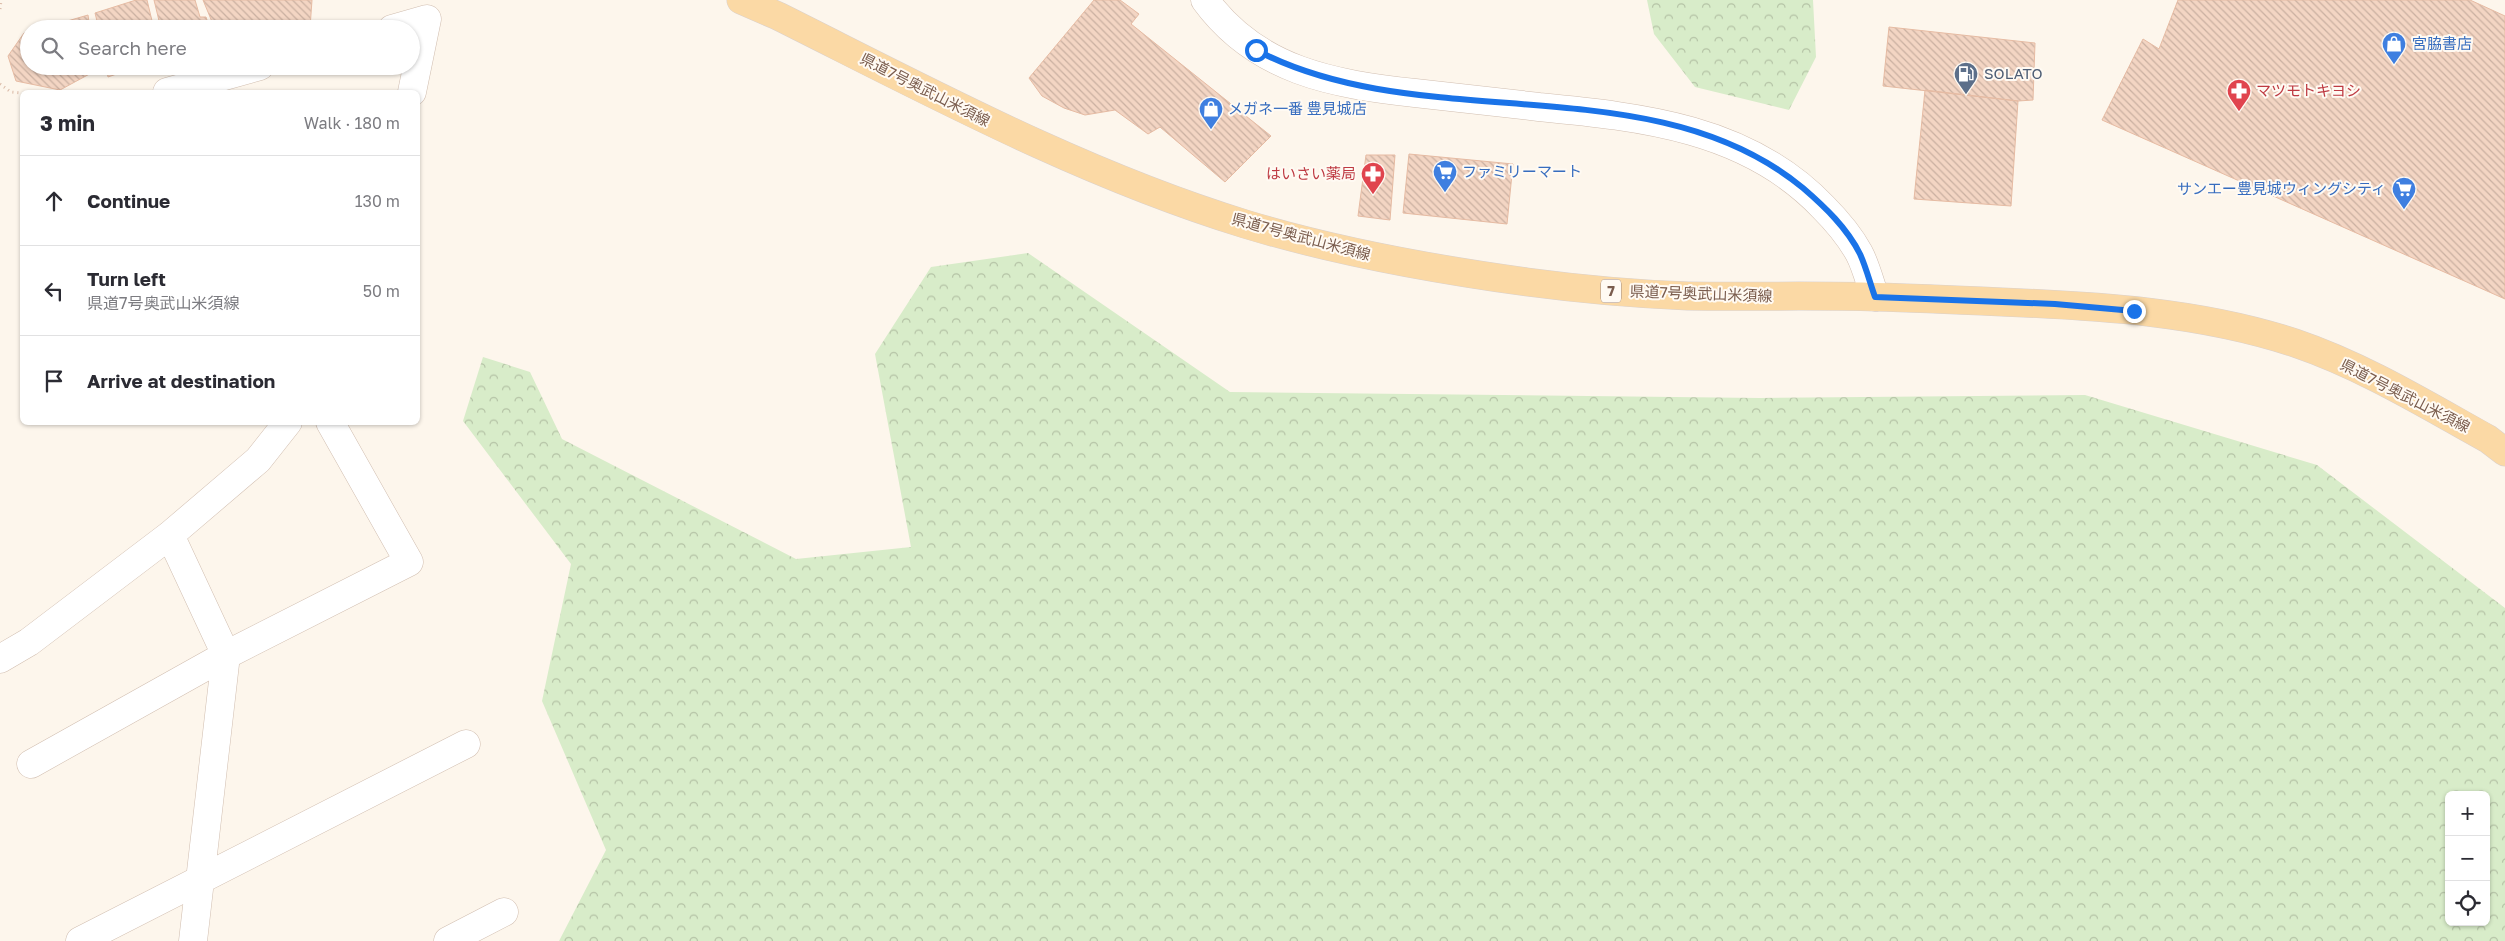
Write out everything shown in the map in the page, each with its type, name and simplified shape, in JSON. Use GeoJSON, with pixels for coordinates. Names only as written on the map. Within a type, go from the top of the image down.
{"type":"FeatureCollection","features":[{"type":"Feature","properties":{"kind":"main road","name":"県道7号奥武山米須線"},"geometry":{"type":"LineString","coordinates":[[741,0],[778,16],[1009,132],[1190,205],[1299,239],[1406,263],[1530,282],[1600,290],[1684,296],[1875,297],[2055,304],[2134,311],[2215,323],[2294,343],[2365,371],[2480,434],[2505,452]]}},
{"type":"Feature","properties":{"kind":"street"},"geometry":{"type":"LineString","coordinates":[[1205,0],[1215,14],[1256,50],[1277,61],[1320,78],[1378,89],[1620,115],[1665,123],[1734,146],[1782,170],[1814,198],[1843,228],[1860,254],[1875,297]]}},
{"type":"Feature","properties":{"kind":"street"},"geometry":{"type":"LineString","coordinates":[[420,21],[427,19],[420,53]]}},
{"type":"Feature","properties":{"kind":"street"},"geometry":{"type":"LineString","coordinates":[[174,90],[228,75]]}},
{"type":"Feature","properties":{"kind":"street"},"geometry":{"type":"LineString","coordinates":[[412,90],[415,75]]}},
{"type":"Feature","properties":{"kind":"street"},"geometry":{"type":"LineString","coordinates":[[0,659],[29,642],[170,534],[258,460],[286,425]]}},
{"type":"Feature","properties":{"kind":"street"},"geometry":{"type":"LineString","coordinates":[[31,764],[226,655],[409,562],[332,425]]}},
{"type":"Feature","properties":{"kind":"street"},"geometry":{"type":"LineString","coordinates":[[170,534],[226,655],[193,941]]}},
{"type":"Feature","properties":{"kind":"street"},"geometry":{"type":"LineString","coordinates":[[80,941],[200,882],[466,744]]}},
{"type":"Feature","properties":{"kind":"street"},"geometry":{"type":"LineString","coordinates":[[448,941],[504,912]]}},
{"type":"Feature","properties":{"kind":"path"},"geometry":{"type":"LineString","coordinates":[[0,9],[1,0]]}},
{"type":"Feature","properties":{"kind":"path"},"geometry":{"type":"LineString","coordinates":[[0,84],[11,92],[20,94]]}},
{"type":"Feature","properties":{"kind":"green space"},"geometry":{"type":"Polygon","coordinates":[[[1647,0],[1813,0],[1816,57],[1789,110],[1695,87],[1654,34],[1647,0]]]}},
{"type":"Feature","properties":{"kind":"green space"},"geometry":{"type":"Polygon","coordinates":[[[1028,253],[1230,392],[1760,398],[2085,395],[2317,465],[2505,608],[2505,941],[559,941],[606,850],[542,701],[571,564],[463,421],[483,357],[530,372],[562,439],[796,559],[911,547],[875,354],[931,267],[1028,253]]]}},
{"type":"Feature","properties":{"kind":"building"},"geometry":{"type":"Polygon","coordinates":[[[136,0],[147,0],[152,20],[97,20],[95,13],[136,0]]]}},
{"type":"Feature","properties":{"kind":"building"},"geometry":{"type":"Polygon","coordinates":[[[154,0],[195,0],[200,17],[206,17],[207,20],[159,20],[154,0]]]}},
{"type":"Feature","properties":{"kind":"building"},"geometry":{"type":"Polygon","coordinates":[[[203,0],[312,0],[311,20],[211,20],[203,0]]]}},
{"type":"Feature","properties":{"kind":"building"},"geometry":{"type":"Polygon","coordinates":[[[1094,0],[1120,0],[1139,14],[1131,24],[1271,136],[1225,182],[1160,127],[1148,134],[1115,110],[1085,115],[1064,108],[1042,96],[1029,78],[1094,0]]]}},
{"type":"Feature","properties":{"kind":"building","name":"サンエー豊見城ウィングシティ"},"geometry":{"type":"Polygon","coordinates":[[[2178,0],[2470,0],[2505,16],[2505,299],[2102,120],[2143,39],[2159,49],[2178,0]]]}},
{"type":"Feature","properties":{"kind":"building"},"geometry":{"type":"Polygon","coordinates":[[[88,15],[89,20],[71,20],[88,15]]]}},
{"type":"Feature","properties":{"kind":"building"},"geometry":{"type":"Polygon","coordinates":[[[1889,27],[2035,43],[2033,100],[2018,101],[1883,86],[1889,27]]]}},
{"type":"Feature","properties":{"kind":"building"},"geometry":{"type":"Polygon","coordinates":[[[20,39],[20,75],[88,75],[60,90],[16,81],[8,56],[20,39]]]}},
{"type":"Feature","properties":{"kind":"building"},"geometry":{"type":"Polygon","coordinates":[[[1925,90],[2018,101],[2011,206],[1914,199],[1925,90]]]}},
{"type":"Feature","properties":{"kind":"building"},"geometry":{"type":"Polygon","coordinates":[[[1409,154],[1513,164],[1507,224],[1403,213],[1409,154]]]}},
{"type":"Feature","properties":{"kind":"building"},"geometry":{"type":"Polygon","coordinates":[[[1366,155],[1395,155],[1390,220],[1358,216],[1366,155]]]}},
{"type":"Feature","properties":{"kind":"place","name":"宮脇書店"},"geometry":{"type":"Point","coordinates":[2394,65]}},
{"type":"Feature","properties":{"kind":"place","name":"SOLATO"},"geometry":{"type":"Point","coordinates":[1966,95]}},
{"type":"Feature","properties":{"kind":"place","name":"マツモトキヨシ"},"geometry":{"type":"Point","coordinates":[2239,112]}},
{"type":"Feature","properties":{"kind":"place","name":"メガネ一番 豊見城店"},"geometry":{"type":"Point","coordinates":[1211,130]}},
{"type":"Feature","properties":{"kind":"place","name":"ファミリーマート"},"geometry":{"type":"Point","coordinates":[1445,193]}},
{"type":"Feature","properties":{"kind":"place","name":"はいさい薬局"},"geometry":{"type":"Point","coordinates":[1373,195]}},
{"type":"Feature","properties":{"kind":"place","name":"サンエー豊見城ウィングシティ"},"geometry":{"type":"Point","coordinates":[2404,210]}},
{"type":"Feature","properties":{"kind":"route"},"geometry":{"type":"LineString","coordinates":[[1256,50],[1277,61],[1320,78],[1378,89],[1620,115],[1665,123],[1734,146],[1782,170],[1814,198],[1843,228],[1860,254],[1875,297],[2055,304],[2134,311]]}}]}
